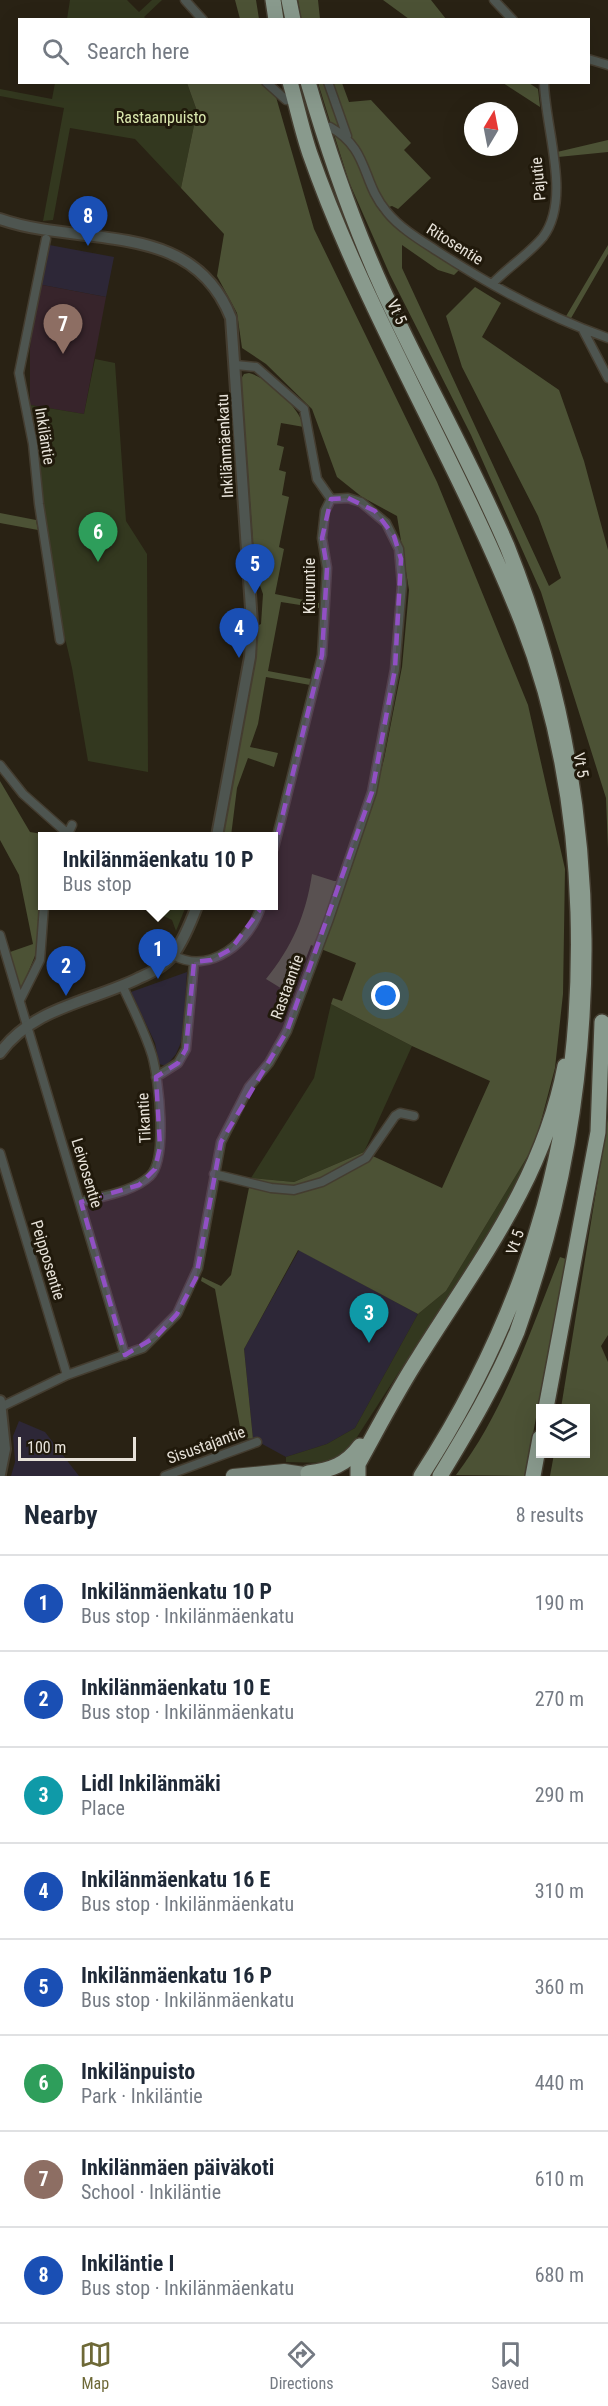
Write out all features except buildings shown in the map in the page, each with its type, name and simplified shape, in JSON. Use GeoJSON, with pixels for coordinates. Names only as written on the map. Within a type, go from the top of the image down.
{"type":"FeatureCollection","features":[{"type":"Feature","properties":{"kind":"highway"},"geometry":{"type":"LineString","coordinates":[[273,0],[276,18]]}},
{"type":"Feature","properties":{"kind":"highway"},"geometry":{"type":"LineString","coordinates":[[289,0],[293,18]]}},
{"type":"Feature","properties":{"kind":"highway","name":"Vt 5"},"geometry":{"type":"LineString","coordinates":[[291,84],[309,152],[341,233],[522,622],[559,744],[573,820],[579,923],[578,998],[572,1079],[558,1158],[540,1224],[514,1299],[492,1348],[444,1440],[421,1476]]}},
{"type":"Feature","properties":{"kind":"highway","name":"Vt 5"},"geometry":{"type":"LineString","coordinates":[[309,84],[328,150],[356,227],[422,373],[507,545],[531,606],[561,693],[592,852],[596,903],[596,996],[584,1102],[573,1162],[555,1228],[518,1330],[491,1387],[440,1476]]}},
{"type":"Feature","properties":{"kind":"highway"},"geometry":{"type":"LineString","coordinates":[[358,1476],[358,1464],[418,1358],[514,1208],[534,1164],[562,1081],[578,998]]}},
{"type":"Feature","properties":{"kind":"highway"},"geometry":{"type":"LineString","coordinates":[[547,1404],[598,1132],[602,1035],[599,1007]]}},
{"type":"Feature","properties":{"kind":"highway"},"geometry":{"type":"LineString","coordinates":[[312,1474],[339,1466],[353,1455],[409,1367],[418,1358]]}},
{"type":"Feature","properties":{"kind":"highway"},"geometry":{"type":"LineString","coordinates":[[533,1476],[536,1458]]}},
{"type":"Feature","properties":{"kind":"main road"},"geometry":{"type":"LineString","coordinates":[[233,1476],[262,1471],[312,1474]]}},
{"type":"Feature","properties":{"kind":"street"},"geometry":{"type":"LineString","coordinates":[[185,0],[201,18]]}},
{"type":"Feature","properties":{"kind":"street"},"geometry":{"type":"LineString","coordinates":[[494,0],[511,18]]}},
{"type":"Feature","properties":{"kind":"street"},"geometry":{"type":"LineString","coordinates":[[590,60],[608,65]]}},
{"type":"Feature","properties":{"kind":"street"},"geometry":{"type":"LineString","coordinates":[[268,84],[286,100]]}},
{"type":"Feature","properties":{"kind":"street","name":"Ritosentie"},"geometry":{"type":"LineString","coordinates":[[329,84],[347,136],[389,215],[413,235],[492,284],[583,330],[608,338]]}},
{"type":"Feature","properties":{"kind":"street","name":"Pajutie"},"geometry":{"type":"LineString","coordinates":[[492,284],[506,269],[527,254],[543,236],[555,216],[558,190],[546,123],[544,84]]}},
{"type":"Feature","properties":{"kind":"street"},"geometry":{"type":"LineString","coordinates":[[330,127],[347,136]]}},
{"type":"Feature","properties":{"kind":"street","name":"Inkilänmäenkatu"},"geometry":{"type":"LineString","coordinates":[[0,219],[141,244],[180,256],[206,276],[224,301],[231,318],[236,365],[251,641],[218,832]]}},
{"type":"Feature","properties":{"kind":"street","name":"Inkiläntie"},"geometry":{"type":"LineString","coordinates":[[46,239],[20,373],[20,387],[33,444],[39,504],[60,640]]}},
{"type":"Feature","properties":{"kind":"street"},"geometry":{"type":"LineString","coordinates":[[583,330],[608,378]]}},
{"type":"Feature","properties":{"kind":"street"},"geometry":{"type":"LineString","coordinates":[[236,365],[256,367],[304,409],[317,479],[331,499]]}},
{"type":"Feature","properties":{"kind":"street","name":"Rastaantie"},"geometry":{"type":"LineString","coordinates":[[0,1404],[148,1344],[177,1314],[196,1278],[221,1142],[228,1125],[287,1031],[329,920],[372,792],[390,700],[401,610],[399,549],[390,529],[375,511],[362,502],[348,498],[331,499]]}},
{"type":"Feature","properties":{"kind":"street","name":"Kiuruntie"},"geometry":{"type":"LineString","coordinates":[[277,832],[322,655],[327,568],[322,537],[325,511],[331,499]]}},
{"type":"Feature","properties":{"kind":"street"},"geometry":{"type":"LineString","coordinates":[[0,765],[23,794],[64,832]]}},
{"type":"Feature","properties":{"kind":"street"},"geometry":{"type":"LineString","coordinates":[[68,832],[72,825]]}},
{"type":"Feature","properties":{"kind":"street"},"geometry":{"type":"LineString","coordinates":[[20,1000],[40,960],[44,910]]}},
{"type":"Feature","properties":{"kind":"street"},"geometry":{"type":"LineString","coordinates":[[0,1053],[27,1026],[71,1004],[123,987],[152,972],[173,955],[188,929],[195,910]]}},
{"type":"Feature","properties":{"kind":"street"},"geometry":{"type":"LineString","coordinates":[[173,955],[182,960],[194,962],[211,960],[231,949],[248,932],[259,910]]}},
{"type":"Feature","properties":{"kind":"street","name":"Leivosentie"},"geometry":{"type":"LineString","coordinates":[[0,935],[125,1355]]}},
{"type":"Feature","properties":{"kind":"street"},"geometry":{"type":"LineString","coordinates":[[156,1077],[178,1063],[186,1049],[194,962]]}},
{"type":"Feature","properties":{"kind":"street","name":"Tikantie"},"geometry":{"type":"LineString","coordinates":[[81,1202],[139,1185],[155,1170],[160,1147],[156,1077],[152,1056],[123,987]]}},
{"type":"Feature","properties":{"kind":"street"},"geometry":{"type":"LineString","coordinates":[[214,1174],[271,1188],[300,1188],[322,1182],[366,1158],[395,1116],[400,1113],[414,1116]]}},
{"type":"Feature","properties":{"kind":"street","name":"Peipposentie"},"geometry":{"type":"LineString","coordinates":[[0,1153],[68,1375]]}},
{"type":"Feature","properties":{"kind":"street"},"geometry":{"type":"LineString","coordinates":[[0,1404],[5,1449],[0,1474]]}},
{"type":"Feature","properties":{"kind":"street","name":"Sisustajantie"},"geometry":{"type":"LineString","coordinates":[[165,1476],[257,1442]]}},
{"type":"Feature","properties":{"kind":"highlighted area"},"geometry":{"type":"Polygon","coordinates":[[[348,498],[375,511],[394,536],[401,559],[395,669],[372,792],[287,1031],[221,1142],[196,1278],[177,1314],[157,1336],[125,1355],[81,1202],[139,1185],[155,1169],[160,1147],[156,1077],[178,1063],[186,1049],[194,962],[211,960],[231,949],[259,911],[322,655],[327,568],[322,538],[331,499],[348,498]]]}},
{"type":"Feature","properties":{"kind":"shaded area"},"geometry":{"type":"Polygon","coordinates":[[[44,244],[114,257],[106,297],[37,284],[44,244]]]}},
{"type":"Feature","properties":{"kind":"shaded area"},"geometry":{"type":"Polygon","coordinates":[[[37,284],[106,297],[84,414],[30,405],[30,348],[37,284]]]}},
{"type":"Feature","properties":{"kind":"shaded area"},"geometry":{"type":"Polygon","coordinates":[[[187,972],[183,1038],[176,1054],[166,1066],[159,1064],[155,1043],[131,992],[187,972]]]}},
{"type":"Feature","properties":{"kind":"shaded area"},"geometry":{"type":"Polygon","coordinates":[[[299,1250],[418,1314],[355,1428],[327,1444],[286,1457],[253,1439],[244,1349],[299,1250]]]}},
{"type":"Feature","properties":{"kind":"shaded area"},"geometry":{"type":"Polygon","coordinates":[[[19,1421],[45,1432],[79,1476],[11,1476],[15,1462],[13,1436],[19,1421]]]}},
{"type":"Feature","properties":{"kind":"green space"},"geometry":{"type":"Polygon","coordinates":[[[70,0],[127,0],[139,12],[152,0],[162,0],[145,18],[67,18],[70,0]]]}},
{"type":"Feature","properties":{"kind":"green space"},"geometry":{"type":"Polygon","coordinates":[[[235,0],[256,0],[259,18],[240,18],[235,0]]]}},
{"type":"Feature","properties":{"kind":"green space"},"geometry":{"type":"Polygon","coordinates":[[[298,0],[318,0],[320,18],[301,18],[298,0]]]}},
{"type":"Feature","properties":{"kind":"green space"},"geometry":{"type":"Polygon","coordinates":[[[383,0],[431,0],[445,18],[408,18],[383,0]]]}},
{"type":"Feature","properties":{"kind":"green space","name":"Rastaanpuisto"},"geometry":{"type":"Polygon","coordinates":[[[55,84],[187,84],[197,111],[181,188],[135,139],[70,128],[53,220],[43,221],[64,108],[0,96],[0,89],[52,99],[55,84]]]}},
{"type":"Feature","properties":{"kind":"green space"},"geometry":{"type":"Polygon","coordinates":[[[187,84],[272,84],[314,229],[437,482],[528,705],[565,869],[563,994],[555,1068],[535,1144],[446,1291],[418,1314],[298,1250],[244,1349],[253,1439],[242,1438],[215,1289],[201,1281],[202,1277],[221,1286],[231,1275],[251,1178],[294,1182],[364,1152],[442,1188],[490,1081],[412,1046],[331,1004],[333,998],[342,1001],[356,963],[311,945],[292,995],[266,979],[290,943],[302,917],[312,874],[334,881],[347,881],[371,810],[384,759],[402,667],[409,590],[397,516],[362,497],[337,477],[312,409],[266,364],[242,348],[237,313],[217,276],[224,234],[181,188],[197,111],[187,84]]]}},
{"type":"Feature","properties":{"kind":"green space"},"geometry":{"type":"Polygon","coordinates":[[[318,84],[342,84],[349,102],[371,100],[411,143],[404,150],[431,178],[398,209],[392,206],[379,210],[401,232],[460,269],[454,275],[438,270],[402,245],[402,268],[549,586],[561,578],[538,516],[462,367],[446,316],[475,287],[501,303],[482,337],[559,390],[584,461],[608,550],[608,849],[606,798],[541,592],[471,435],[390,275],[349,182],[318,84]]]}},
{"type":"Feature","properties":{"kind":"green space"},"geometry":{"type":"Polygon","coordinates":[[[505,84],[530,84],[538,89],[540,107],[505,84]]]}},
{"type":"Feature","properties":{"kind":"green space"},"geometry":{"type":"Polygon","coordinates":[[[608,140],[608,152],[558,157],[557,152],[608,140]]]}},
{"type":"Feature","properties":{"kind":"green space"},"geometry":{"type":"Polygon","coordinates":[[[608,245],[608,254],[570,320],[565,318],[608,245]]]}},
{"type":"Feature","properties":{"kind":"green space"},"geometry":{"type":"Polygon","coordinates":[[[95,359],[115,363],[126,521],[147,554],[148,772],[88,761],[72,668],[49,569],[35,425],[30,405],[84,414],[95,359]]]}},
{"type":"Feature","properties":{"kind":"green space"},"geometry":{"type":"Polygon","coordinates":[[[244,374],[257,376],[282,394],[296,411],[304,427],[281,423],[277,445],[284,447],[279,470],[286,472],[282,495],[289,497],[279,547],[284,549],[275,594],[319,603],[319,608],[281,602],[268,671],[311,679],[310,685],[266,677],[258,724],[250,747],[278,753],[274,767],[248,758],[237,788],[232,832],[222,832],[255,665],[257,626],[261,624],[263,594],[257,577],[253,542],[241,379],[244,374]]]}},
{"type":"Feature","properties":{"kind":"green space"},"geometry":{"type":"Polygon","coordinates":[[[0,513],[36,520],[38,530],[0,523],[0,513]]]}},
{"type":"Feature","properties":{"kind":"green space"},"geometry":{"type":"Polygon","coordinates":[[[0,781],[30,832],[38,833],[39,946],[23,985],[20,987],[10,952],[33,944],[19,875],[0,840],[0,781]]]}},
{"type":"Feature","properties":{"kind":"green space"},"geometry":{"type":"Polygon","coordinates":[[[151,910],[184,910],[176,931],[172,920],[151,910]]]}},
{"type":"Feature","properties":{"kind":"green space"},"geometry":{"type":"Polygon","coordinates":[[[331,1004],[412,1046],[364,1152],[294,1182],[251,1178],[314,1078],[331,1004]]]}},
{"type":"Feature","properties":{"kind":"green space"},"geometry":{"type":"Polygon","coordinates":[[[608,1117],[608,1335],[601,1346],[608,1362],[608,1476],[550,1476],[553,1458],[590,1458],[590,1404],[562,1404],[608,1117]]]}},
{"type":"Feature","properties":{"kind":"green space"},"geometry":{"type":"Polygon","coordinates":[[[535,1144],[503,1211],[348,1451],[326,1463],[286,1462],[286,1457],[327,1444],[355,1428],[418,1314],[446,1291],[535,1144]]]}},
{"type":"Feature","properties":{"kind":"green space"},"geometry":{"type":"Polygon","coordinates":[[[560,1257],[566,1259],[539,1404],[536,1404],[536,1418],[525,1476],[456,1475],[489,1424],[527,1342],[560,1257]]]}},
{"type":"Feature","properties":{"kind":"place","name":"Inkiläntie I"},"geometry":{"type":"Point","coordinates":[88,246]}},
{"type":"Feature","properties":{"kind":"place","name":"Inkilänmäen päiväkoti"},"geometry":{"type":"Point","coordinates":[63,354]}},
{"type":"Feature","properties":{"kind":"place","name":"Inkilänpuisto"},"geometry":{"type":"Point","coordinates":[98,562]}},
{"type":"Feature","properties":{"kind":"place","name":"Inkilänmäenkatu 16 P"},"geometry":{"type":"Point","coordinates":[255,594]}},
{"type":"Feature","properties":{"kind":"place","name":"Inkilänmäenkatu 16 E"},"geometry":{"type":"Point","coordinates":[239,658]}},
{"type":"Feature","properties":{"kind":"place","name":"Inkilänmäenkatu 10 P"},"geometry":{"type":"Point","coordinates":[158,979]}},
{"type":"Feature","properties":{"kind":"place","name":"Inkilänmäenkatu 10 E"},"geometry":{"type":"Point","coordinates":[66,996]}},
{"type":"Feature","properties":{"kind":"place","name":"Lidl Inkilänmäki"},"geometry":{"type":"Point","coordinates":[369,1343]}}]}
